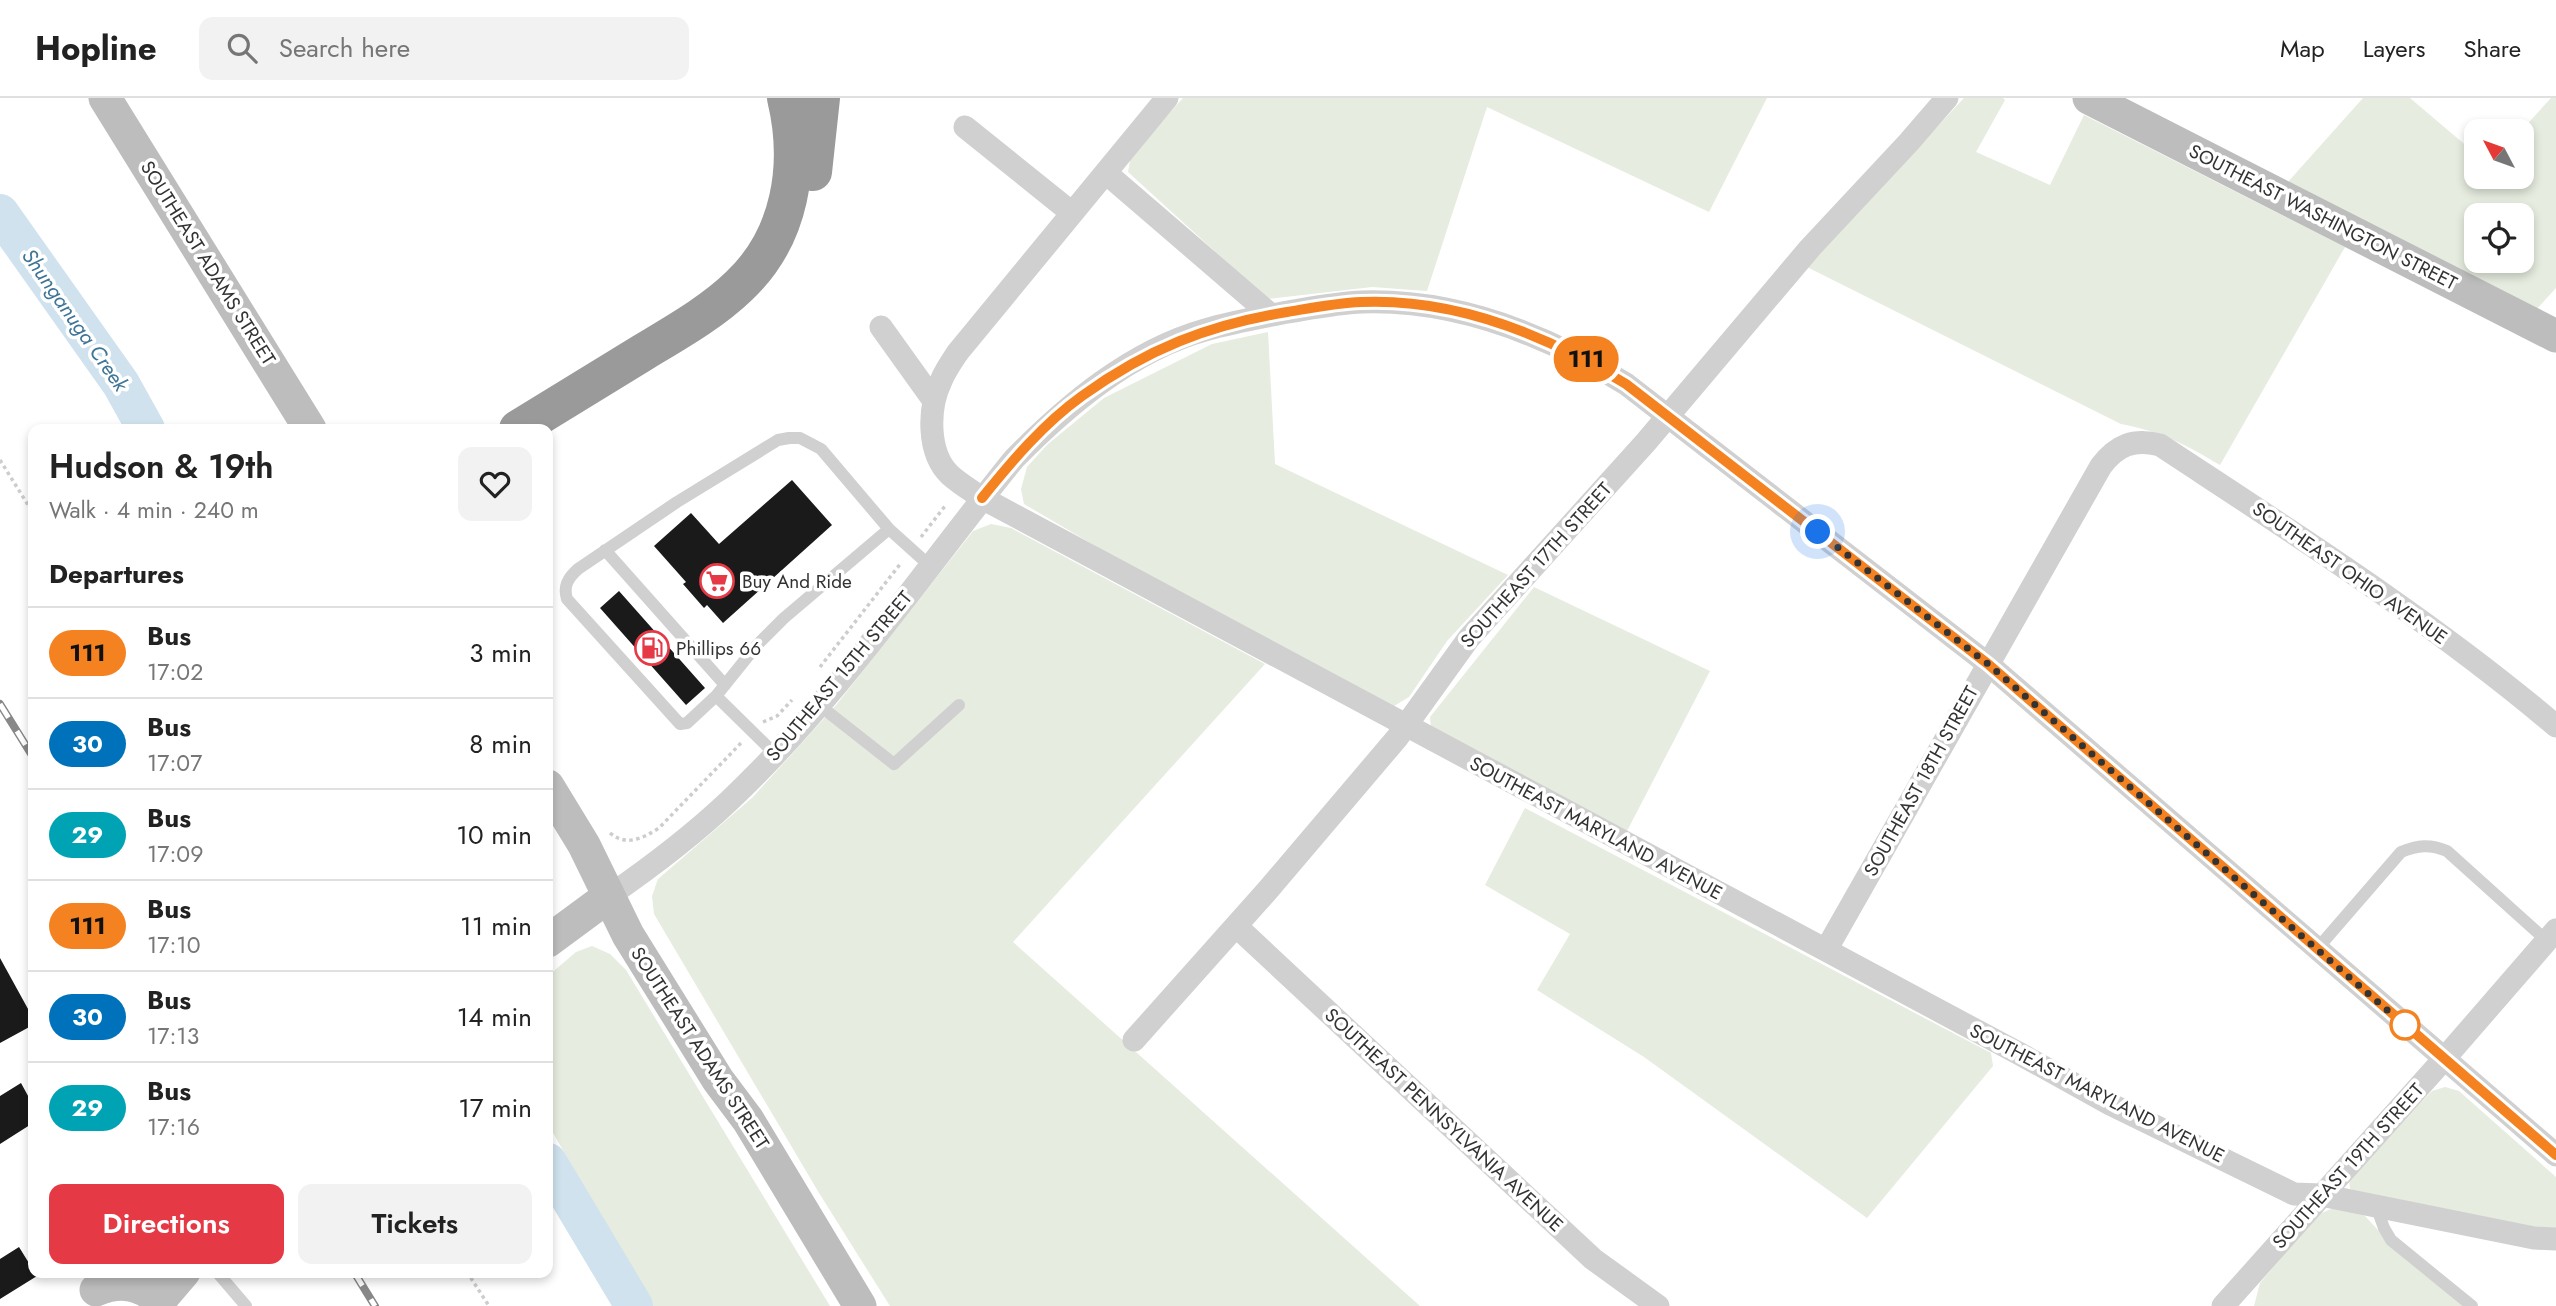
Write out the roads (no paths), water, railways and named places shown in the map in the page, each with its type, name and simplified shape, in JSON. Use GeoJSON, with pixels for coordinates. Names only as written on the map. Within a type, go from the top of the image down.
{"type":"FeatureCollection","features":[{"type":"Feature","properties":{"kind":"highway"},"geometry":{"type":"LineString","coordinates":[[526,424],[679,330],[722,300],[758,265],[777,236],[789,193],[794,160],[793,127],[786,98]]}},
{"type":"Feature","properties":{"kind":"highway"},"geometry":{"type":"LineString","coordinates":[[553,433],[728,322],[755,300],[796,238],[808,203],[817,149],[821,98]]}},
{"type":"Feature","properties":{"kind":"main road","name":"SOUTHEAST ADAMS STREET"},"geometry":{"type":"LineString","coordinates":[[105,98],[307,424]]}},
{"type":"Feature","properties":{"kind":"main road","name":"SOUTHEAST WASHINGTON STREET"},"geometry":{"type":"LineString","coordinates":[[2089,98],[2556,336]]}},
{"type":"Feature","properties":{"kind":"main road","name":"SOUTHEAST ADAMS STREET"},"geometry":{"type":"LineString","coordinates":[[553,794],[584,845],[628,935],[718,1080],[748,1120],[860,1306]]}},
{"type":"Feature","properties":{"kind":"main road","name":"SOUTHEAST 15TH STREET"},"geometry":{"type":"LineString","coordinates":[[553,936],[609,896]]}},
{"type":"Feature","properties":{"kind":"main road"},"geometry":{"type":"LineString","coordinates":[[95,1290],[121,1283],[144,1289],[159,1302],[179,1278]]}},
{"type":"Feature","properties":{"kind":"street"},"geometry":{"type":"LineString","coordinates":[[934,401],[941,380],[958,352],[1167,98]]}},
{"type":"Feature","properties":{"kind":"street","name":"SOUTHEAST 17TH STREET"},"geometry":{"type":"LineString","coordinates":[[1134,1040],[1236,926],[1405,726],[1469,638],[1668,416],[1810,248],[1947,98]]}},
{"type":"Feature","properties":{"kind":"street"},"geometry":{"type":"LineString","coordinates":[[965,127],[1072,213]]}},
{"type":"Feature","properties":{"kind":"street"},"geometry":{"type":"LineString","coordinates":[[1106,173],[1271,315]]}},
{"type":"Feature","properties":{"kind":"street","name":"SOUTHEAST 15TH STREET"},"geometry":{"type":"LineString","coordinates":[[609,896],[704,824],[775,754],[819,705],[1014,459],[1045,427],[1081,397],[1120,370],[1203,330],[1271,315],[1362,302],[1408,304],[1467,314],[1544,339],[1586,359],[1626,384],[1988,664],[2556,1155]]}},
{"type":"Feature","properties":{"kind":"street"},"geometry":{"type":"LineString","coordinates":[[881,327],[934,401]]}},
{"type":"Feature","properties":{"kind":"street","name":"SOUTHEAST MARYLAND AVENUE"},"geometry":{"type":"LineString","coordinates":[[934,401],[933,446],[940,461],[950,475],[982,498],[2110,1104],[2294,1194],[2321,1195],[2534,1238],[2556,1240]]}},
{"type":"Feature","properties":{"kind":"street","name":"SOUTHEAST 18TH STREET"},"geometry":{"type":"LineString","coordinates":[[1826,950],[2101,466],[2120,446],[2133,442]]}},
{"type":"Feature","properties":{"kind":"street","name":"SOUTHEAST OHIO AVENUE"},"geometry":{"type":"LineString","coordinates":[[2133,442],[2160,444],[2378,589],[2483,667],[2556,726]]}},
{"type":"Feature","properties":{"kind":"street","name":"SOUTHEAST PENNSYLVANIA AVENUE"},"geometry":{"type":"LineString","coordinates":[[1236,926],[1593,1258],[1658,1306]]}},
{"type":"Feature","properties":{"kind":"street","name":"SOUTHEAST 19TH STREET"},"geometry":{"type":"LineString","coordinates":[[2224,1306],[2550,943]]}},
{"type":"Feature","properties":{"kind":"lane"},"geometry":{"type":"LineString","coordinates":[[889,529],[784,618],[757,645],[716,696],[687,723],[680,724],[567,599],[565,592],[570,576],[606,550],[677,502],[778,440],[789,438],[810,442],[821,449],[889,529],[929,565]]}},
{"type":"Feature","properties":{"kind":"lane"},"geometry":{"type":"LineString","coordinates":[[606,550],[725,685]]}},
{"type":"Feature","properties":{"kind":"lane"},"geometry":{"type":"LineString","coordinates":[[716,696],[775,754]]}},
{"type":"Feature","properties":{"kind":"lane"},"geometry":{"type":"LineString","coordinates":[[819,705],[894,764],[959,705]]}},
{"type":"Feature","properties":{"kind":"lane"},"geometry":{"type":"LineString","coordinates":[[2317,949],[2401,852],[2414,846],[2433,846],[2447,851],[2550,943]]}},
{"type":"Feature","properties":{"kind":"lane"},"geometry":{"type":"LineString","coordinates":[[2376,1206],[2391,1240],[2472,1306]]}},
{"type":"Feature","properties":{"kind":"lane"},"geometry":{"type":"LineString","coordinates":[[222,1278],[246,1306]]}},
{"type":"Feature","properties":{"kind":"waterway","name":"Shunganuga Creek"},"geometry":{"type":"LineString","coordinates":[[0,213],[121,384],[143,424]]}},
{"type":"Feature","properties":{"kind":"waterway","name":"Shunganuga Creek"},"geometry":{"type":"LineString","coordinates":[[553,1170],[634,1306]]}},
{"type":"Feature","properties":{"kind":"railway"},"geometry":{"type":"LineString","coordinates":[[0,704],[28,749]]}},
{"type":"Feature","properties":{"kind":"railway"},"geometry":{"type":"LineString","coordinates":[[358,1278],[375,1306]]}},
{"type":"Feature","properties":{"kind":"place","name":"Buy And Ride"},"geometry":{"type":"Point","coordinates":[717,581]}},
{"type":"Feature","properties":{"kind":"place","name":"Phillips 66"},"geometry":{"type":"Point","coordinates":[652,648]}}]}
